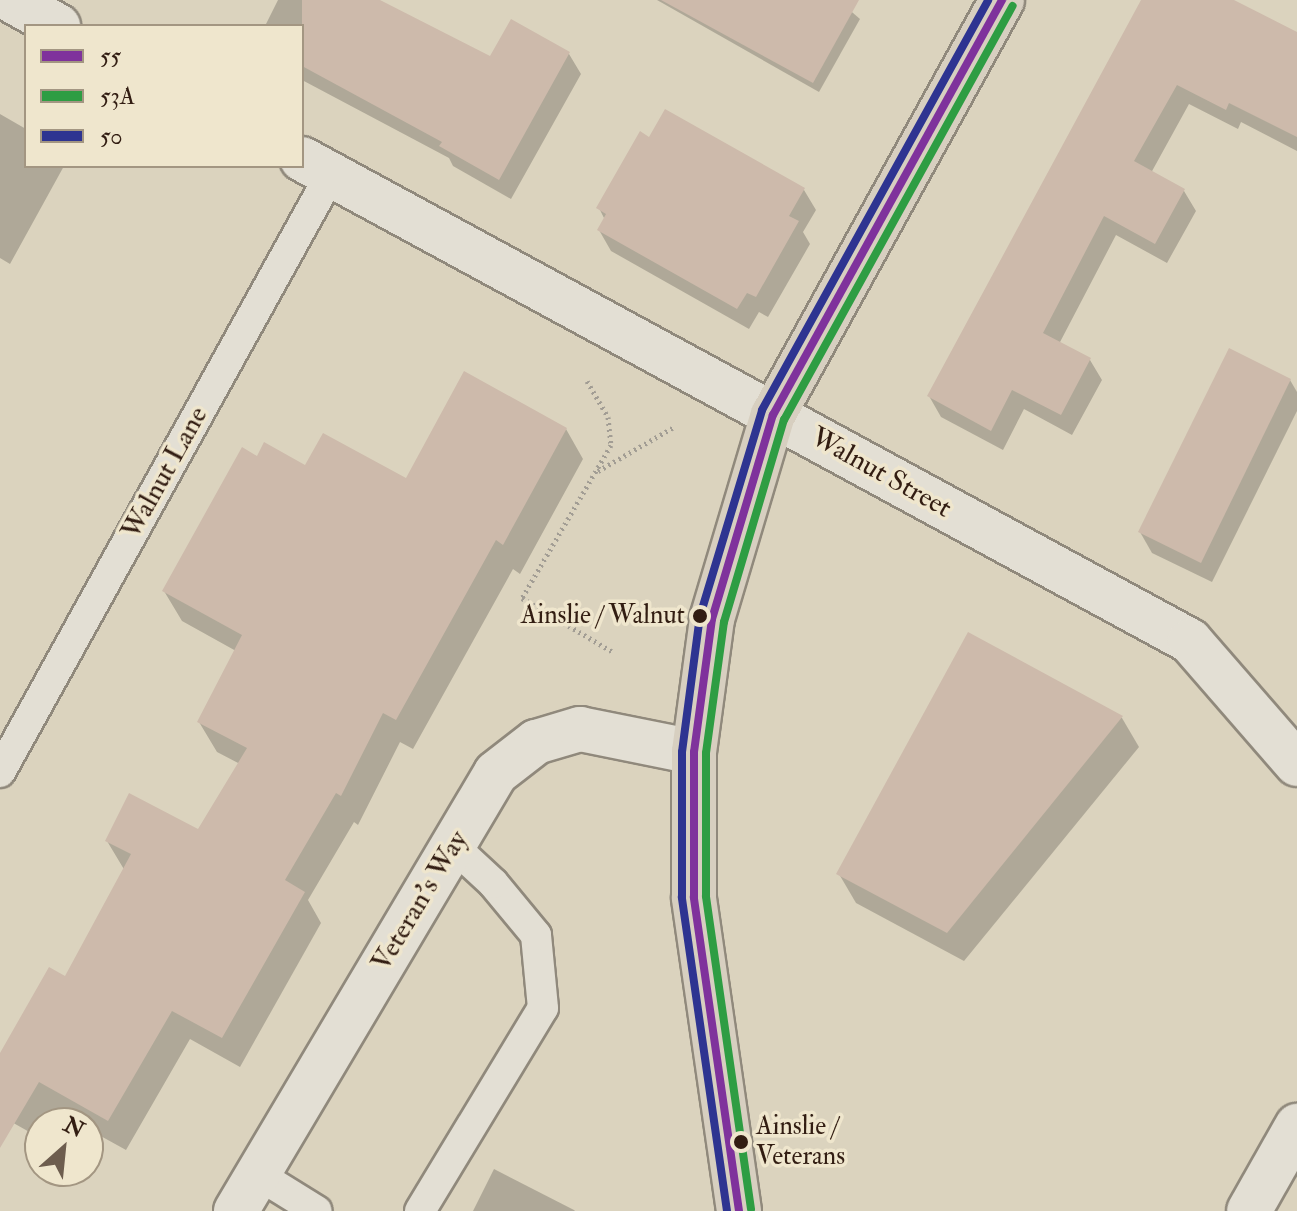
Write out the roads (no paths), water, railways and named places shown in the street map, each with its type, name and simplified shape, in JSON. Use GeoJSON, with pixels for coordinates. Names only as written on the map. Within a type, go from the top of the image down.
{"type":"FeatureCollection","features":[{"type":"Feature","properties":{"kind":"main road"},"geometry":{"type":"LineString","coordinates":[[739,1211],[694,897],[694,752],[712,619],[773,415],[1002,0]]}},
{"type":"Feature","properties":{"kind":"street"},"geometry":{"type":"LineString","coordinates":[[11,0],[54,24]]}},
{"type":"Feature","properties":{"kind":"street","name":"Walnut Street"},"geometry":{"type":"LineString","coordinates":[[316,166],[1190,641],[1297,764]]}},
{"type":"Feature","properties":{"kind":"street","name":"Veteran's Way"},"geometry":{"type":"LineString","coordinates":[[247,1193],[496,773],[536,742],[580,729],[694,752]]}},
{"type":"Feature","properties":{"kind":"street"},"geometry":{"type":"LineString","coordinates":[[1249,1211],[1297,1126]]}},
{"type":"Feature","properties":{"kind":"lane","name":"Walnut Lane"},"geometry":{"type":"LineString","coordinates":[[0,772],[316,166]]}},
{"type":"Feature","properties":{"kind":"lane"},"geometry":{"type":"LineString","coordinates":[[420,1211],[543,1008],[536,935],[493,883],[453,846]]}},
{"type":"Feature","properties":{"kind":"lane"},"geometry":{"type":"LineString","coordinates":[[247,1193],[317,1211]]}},
{"type":"Feature","properties":{"kind":"place","name":"Ainslie / Walnut"},"geometry":{"type":"Point","coordinates":[700,616]}},
{"type":"Feature","properties":{"kind":"place","name":"Ainslie / Veterans"},"geometry":{"type":"Point","coordinates":[741,1142]}}]}
